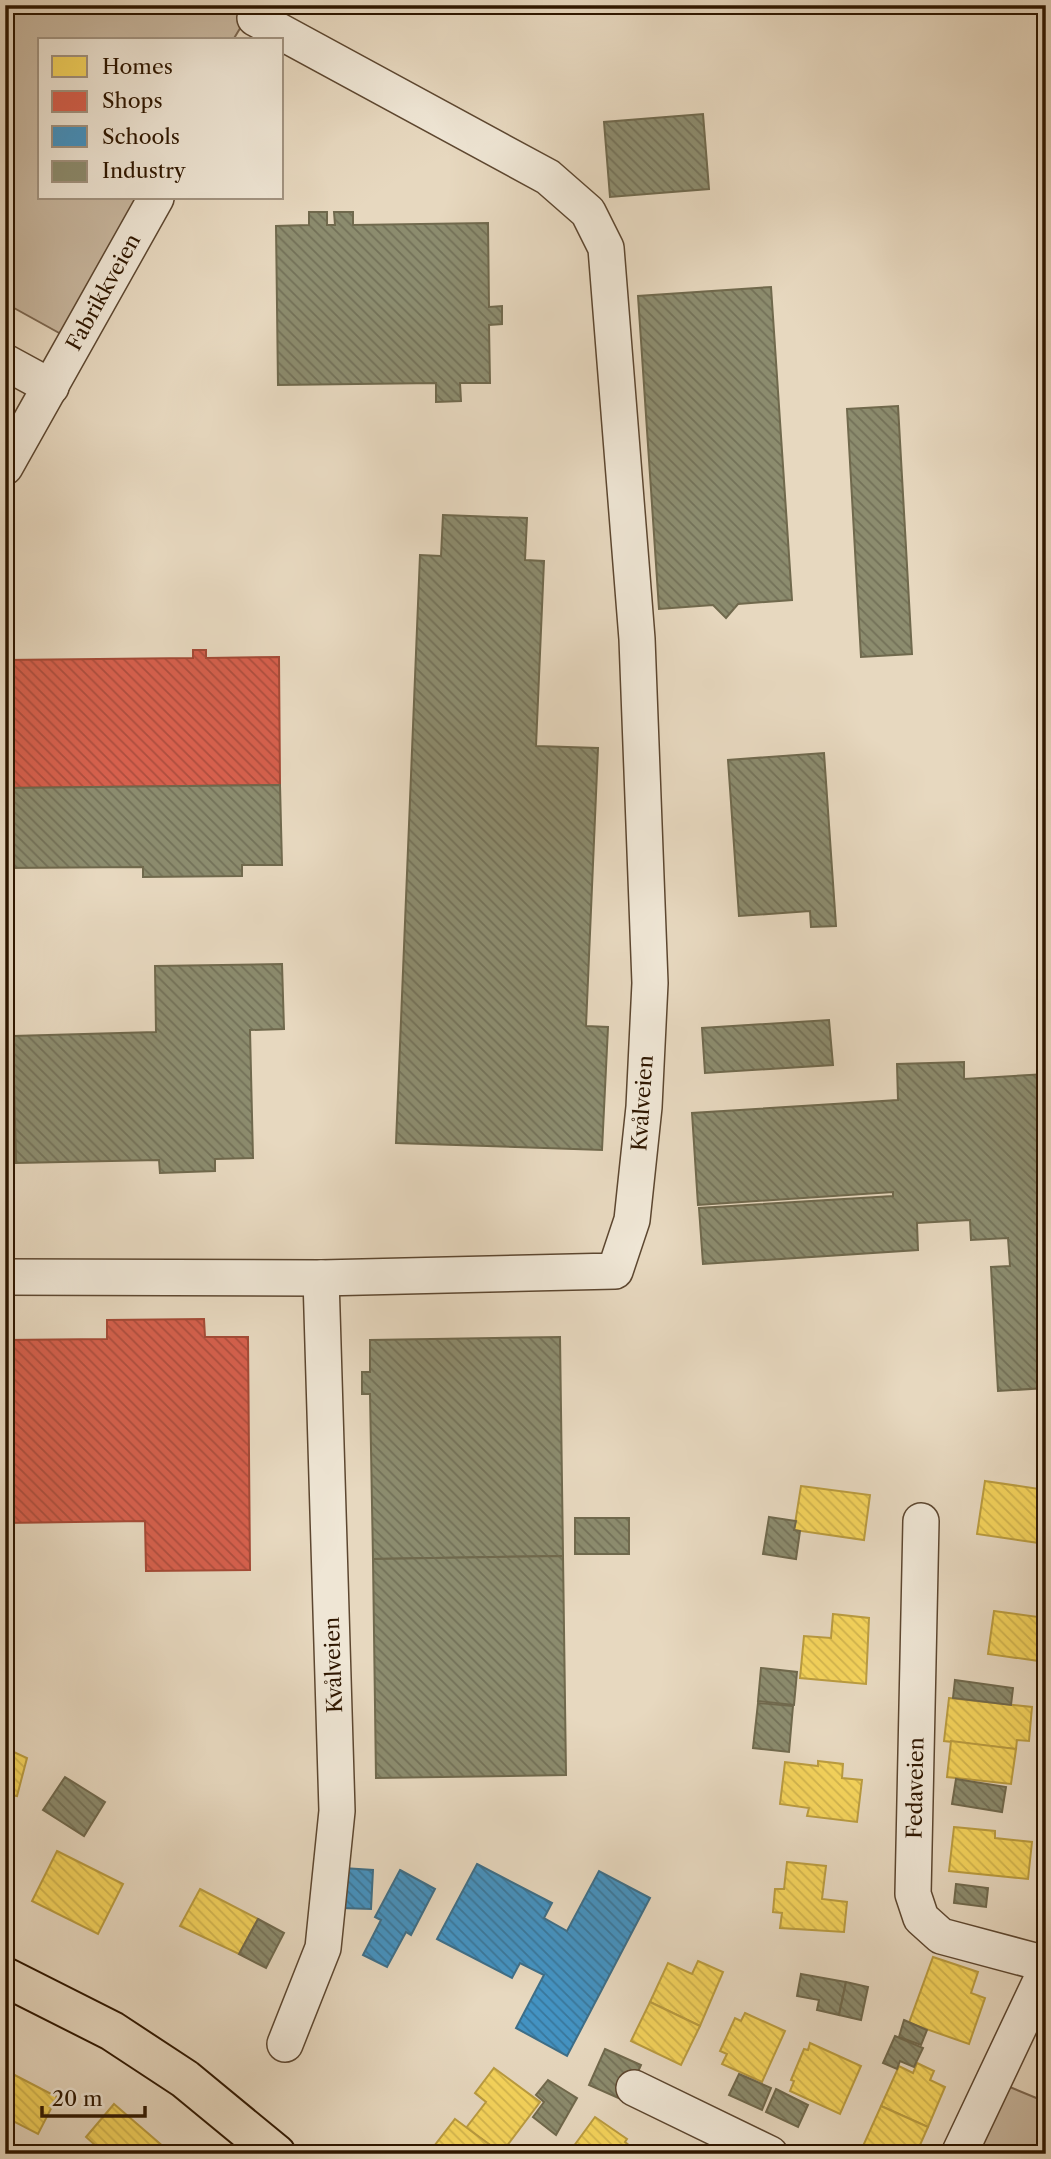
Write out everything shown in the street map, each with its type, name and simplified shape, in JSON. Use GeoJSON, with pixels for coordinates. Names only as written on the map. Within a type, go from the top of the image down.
{"type":"FeatureCollection","features":[{"type":"Feature","properties":{"kind":"main road"},"geometry":{"type":"LineString","coordinates":[[5,1977],[111,2031],[186,2079],[276,2154]]}},
{"type":"Feature","properties":{"kind":"street","name":"Kvålveien"},"geometry":{"type":"LineString","coordinates":[[5,1277],[321,1278],[615,1271],[632,1220],[644,1107],[650,983],[637,639],[610,270],[606,248],[588,212],[548,177],[254,21]]}},
{"type":"Feature","properties":{"kind":"street","name":"Fabrikkveien"},"geometry":{"type":"LineString","coordinates":[[5,467],[155,200]]}},
{"type":"Feature","properties":{"kind":"street"},"geometry":{"type":"LineString","coordinates":[[5,362],[51,387]]}},
{"type":"Feature","properties":{"kind":"street","name":"Kvålveien"},"geometry":{"type":"LineString","coordinates":[[285,2044],[323,1948],[337,1811],[321,1278]]}},
{"type":"Feature","properties":{"kind":"street","name":"Fedaveien"},"geometry":{"type":"LineString","coordinates":[[921,1521],[914,1894],[921,1918],[941,1936],[1046,1964]]}},
{"type":"Feature","properties":{"kind":"street"},"geometry":{"type":"LineString","coordinates":[[959,2154],[1046,1970]]}},
{"type":"Feature","properties":{"kind":"street"},"geometry":{"type":"LineString","coordinates":[[635,2088],[770,2154]]}},
{"type":"Feature","properties":{"kind":"shaded area"},"geometry":{"type":"Polygon","coordinates":[[[5,5],[254,5],[234,38],[38,38],[38,200],[140,200],[61,334],[5,303],[5,5]]]}},
{"type":"Feature","properties":{"kind":"shaded area"},"geometry":{"type":"Polygon","coordinates":[[[1005,2085],[1046,2102],[1046,2154],[974,2154],[1005,2085]]]}},
{"type":"Feature","properties":{"kind":"building: Homes"},"geometry":{"type":"Polygon","coordinates":[[[985,1481],[1046,1490],[1046,1544],[977,1534],[985,1481]]]}},
{"type":"Feature","properties":{"kind":"building: Homes"},"geometry":{"type":"Polygon","coordinates":[[[801,1486],[870,1495],[864,1540],[794,1530],[801,1486]]]}},
{"type":"Feature","properties":{"kind":"building: Homes"},"geometry":{"type":"Polygon","coordinates":[[[994,1611],[1046,1618],[1046,1662],[988,1654],[994,1611]]]}},
{"type":"Feature","properties":{"kind":"building: Homes"},"geometry":{"type":"Polygon","coordinates":[[[833,1614],[869,1618],[866,1684],[800,1678],[804,1636],[831,1638],[833,1614]]]}},
{"type":"Feature","properties":{"kind":"building: Homes"},"geometry":{"type":"Polygon","coordinates":[[[949,1698],[1032,1707],[1029,1741],[1017,1740],[1016,1749],[944,1741],[949,1698]]]}},
{"type":"Feature","properties":{"kind":"building: Homes"},"geometry":{"type":"Polygon","coordinates":[[[951,1741],[1016,1749],[1011,1784],[947,1777],[951,1741]]]}},
{"type":"Feature","properties":{"kind":"building: Homes"},"geometry":{"type":"Polygon","coordinates":[[[5,1748],[27,1758],[17,1796],[5,1794],[5,1748]]]}},
{"type":"Feature","properties":{"kind":"building: Homes"},"geometry":{"type":"Polygon","coordinates":[[[818,1761],[843,1764],[842,1778],[862,1780],[857,1822],[807,1816],[809,1808],[780,1804],[785,1762],[818,1766],[818,1761]]]}},
{"type":"Feature","properties":{"kind":"building: Homes"},"geometry":{"type":"Polygon","coordinates":[[[954,1827],[995,1831],[995,1838],[1032,1842],[1028,1879],[949,1871],[954,1827]]]}},
{"type":"Feature","properties":{"kind":"building: Homes"},"geometry":{"type":"Polygon","coordinates":[[[57,1851],[123,1884],[98,1934],[32,1901],[57,1851]]]}},
{"type":"Feature","properties":{"kind":"building: Homes"},"geometry":{"type":"Polygon","coordinates":[[[787,1862],[826,1866],[822,1899],[847,1902],[844,1932],[780,1928],[782,1913],[773,1912],[775,1889],[784,1889],[787,1862]]]}},
{"type":"Feature","properties":{"kind":"building: Homes"},"geometry":{"type":"Polygon","coordinates":[[[200,1889],[258,1919],[239,1954],[180,1926],[200,1889]]]}},
{"type":"Feature","properties":{"kind":"building: Homes"},"geometry":{"type":"Polygon","coordinates":[[[933,1957],[978,1972],[971,1993],[985,1998],[969,2044],[909,2023],[933,1957]]]}},
{"type":"Feature","properties":{"kind":"building: Homes"},"geometry":{"type":"Polygon","coordinates":[[[698,1961],[723,1972],[700,2026],[650,2002],[668,1963],[692,1974],[698,1961]]]}},
{"type":"Feature","properties":{"kind":"building: Homes"},"geometry":{"type":"Polygon","coordinates":[[[650,2002],[700,2026],[681,2065],[631,2041],[650,2002]]]}},
{"type":"Feature","properties":{"kind":"building: Homes"},"geometry":{"type":"Polygon","coordinates":[[[745,2013],[785,2031],[762,2082],[722,2064],[727,2054],[720,2051],[735,2018],[741,2021],[745,2013]]]}},
{"type":"Feature","properties":{"kind":"building: Homes"},"geometry":{"type":"Polygon","coordinates":[[[810,2043],[861,2066],[840,2114],[790,2091],[794,2081],[791,2080],[804,2049],[808,2050],[810,2043]]]}},
{"type":"Feature","properties":{"kind":"building: Homes"},"geometry":{"type":"Polygon","coordinates":[[[917,2063],[934,2071],[930,2080],[945,2087],[928,2127],[881,2106],[899,2066],[913,2073],[917,2063]]]}},
{"type":"Feature","properties":{"kind":"building: Homes"},"geometry":{"type":"Polygon","coordinates":[[[494,2068],[540,2102],[503,2151],[497,2146],[491,2154],[483,2154],[490,2145],[466,2128],[486,2102],[475,2093],[494,2068]]]}},
{"type":"Feature","properties":{"kind":"building: Homes"},"geometry":{"type":"Polygon","coordinates":[[[5,2070],[57,2097],[38,2134],[5,2117],[5,2070]]]}},
{"type":"Feature","properties":{"kind":"building: Homes"},"geometry":{"type":"Polygon","coordinates":[[[114,2104],[172,2154],[105,2154],[86,2137],[114,2104]]]}},
{"type":"Feature","properties":{"kind":"building: Homes"},"geometry":{"type":"Polygon","coordinates":[[[881,2106],[928,2127],[916,2154],[877,2154],[863,2146],[881,2106]]]}},
{"type":"Feature","properties":{"kind":"building: Homes"},"geometry":{"type":"Polygon","coordinates":[[[595,2117],[627,2139],[625,2142],[640,2154],[568,2154],[595,2117]]]}},
{"type":"Feature","properties":{"kind":"building: Homes"},"geometry":{"type":"Polygon","coordinates":[[[455,2119],[490,2145],[483,2154],[428,2154],[455,2119]]]}},
{"type":"Feature","properties":{"kind":"building: Shops"},"geometry":{"type":"Polygon","coordinates":[[[193,650],[206,650],[206,658],[279,657],[280,785],[5,788],[5,660],[193,658],[193,650]]]}},
{"type":"Feature","properties":{"kind":"building: Shops"},"geometry":{"type":"Polygon","coordinates":[[[204,1319],[205,1337],[248,1337],[250,1570],[146,1571],[145,1521],[5,1523],[5,1340],[107,1339],[107,1320],[204,1319]]]}},
{"type":"Feature","properties":{"kind":"building: Shops"},"geometry":{"type":"Polygon","coordinates":[[[5,1647],[12,1647],[12,1662],[5,1659],[5,1647]]]}},
{"type":"Feature","properties":{"kind":"building: Schools"},"geometry":{"type":"Polygon","coordinates":[[[477,1864],[552,1903],[544,1918],[567,1931],[599,1871],[650,1898],[567,2056],[516,2028],[544,1975],[520,1963],[512,1978],[437,1939],[477,1864]]]}},
{"type":"Feature","properties":{"kind":"building: Schools"},"geometry":{"type":"Polygon","coordinates":[[[343,1868],[373,1870],[371,1909],[341,1908],[343,1868]]]}},
{"type":"Feature","properties":{"kind":"building: Schools"},"geometry":{"type":"Polygon","coordinates":[[[400,1870],[435,1889],[411,1935],[406,1932],[387,1967],[363,1955],[381,1920],[375,1917],[400,1870]]]}},
{"type":"Feature","properties":{"kind":"building: Industry"},"geometry":{"type":"Polygon","coordinates":[[[703,114],[709,189],[610,197],[604,122],[703,114]]]}},
{"type":"Feature","properties":{"kind":"building: Industry"},"geometry":{"type":"Polygon","coordinates":[[[309,212],[327,212],[327,225],[335,225],[334,212],[353,212],[353,225],[488,223],[489,307],[502,306],[502,324],[489,325],[490,383],[460,383],[461,401],[436,402],[436,383],[278,385],[276,226],[309,225],[309,212]]]}},
{"type":"Feature","properties":{"kind":"building: Industry"},"geometry":{"type":"Polygon","coordinates":[[[771,287],[792,600],[738,604],[726,618],[713,605],[659,609],[638,296],[771,287]]]}},
{"type":"Feature","properties":{"kind":"building: Industry"},"geometry":{"type":"Polygon","coordinates":[[[898,406],[912,654],[861,657],[847,409],[898,406]]]}},
{"type":"Feature","properties":{"kind":"building: Industry"},"geometry":{"type":"Polygon","coordinates":[[[443,515],[527,518],[525,560],[544,561],[536,746],[598,748],[586,1026],[608,1027],[602,1150],[396,1143],[420,555],[441,556],[443,515]]]}},
{"type":"Feature","properties":{"kind":"building: Industry"},"geometry":{"type":"Polygon","coordinates":[[[824,753],[836,926],[811,927],[810,911],[739,916],[728,760],[824,753]]]}},
{"type":"Feature","properties":{"kind":"building: Industry"},"geometry":{"type":"Polygon","coordinates":[[[280,785],[282,865],[242,865],[242,876],[143,877],[143,867],[5,868],[5,788],[280,785]]]}},
{"type":"Feature","properties":{"kind":"building: Industry"},"geometry":{"type":"Polygon","coordinates":[[[282,964],[284,1029],[250,1030],[253,1158],[215,1159],[215,1171],[160,1173],[159,1160],[16,1163],[13,1036],[156,1032],[155,966],[282,964]]]}},
{"type":"Feature","properties":{"kind":"building: Industry"},"geometry":{"type":"Polygon","coordinates":[[[829,1020],[833,1065],[705,1073],[702,1028],[829,1020]]]}},
{"type":"Feature","properties":{"kind":"building: Industry"},"geometry":{"type":"Polygon","coordinates":[[[964,1062],[964,1079],[1046,1074],[1046,1388],[998,1391],[991,1267],[1010,1266],[1008,1238],[971,1240],[970,1220],[917,1223],[918,1250],[703,1264],[699,1208],[893,1196],[893,1192],[698,1205],[692,1113],[898,1100],[897,1064],[964,1062]]]}},
{"type":"Feature","properties":{"kind":"building: Industry"},"geometry":{"type":"Polygon","coordinates":[[[560,1337],[563,1556],[373,1559],[370,1394],[362,1394],[362,1372],[370,1372],[370,1340],[560,1337]]]}},
{"type":"Feature","properties":{"kind":"building: Industry"},"geometry":{"type":"Polygon","coordinates":[[[769,1517],[796,1521],[794,1530],[800,1531],[796,1559],[763,1554],[769,1517]]]}},
{"type":"Feature","properties":{"kind":"building: Industry"},"geometry":{"type":"Polygon","coordinates":[[[575,1518],[629,1518],[629,1554],[575,1554],[575,1518]]]}},
{"type":"Feature","properties":{"kind":"building: Industry"},"geometry":{"type":"Polygon","coordinates":[[[563,1556],[566,1775],[376,1778],[373,1559],[563,1556]]]}},
{"type":"Feature","properties":{"kind":"building: Industry"},"geometry":{"type":"Polygon","coordinates":[[[761,1668],[797,1672],[794,1705],[758,1701],[761,1668]]]}},
{"type":"Feature","properties":{"kind":"building: Industry"},"geometry":{"type":"Polygon","coordinates":[[[955,1680],[1013,1688],[1011,1705],[953,1698],[955,1680]]]}},
{"type":"Feature","properties":{"kind":"building: Industry"},"geometry":{"type":"Polygon","coordinates":[[[758,1703],[793,1706],[789,1752],[753,1748],[758,1703]]]}},
{"type":"Feature","properties":{"kind":"building: Industry"},"geometry":{"type":"Polygon","coordinates":[[[65,1777],[105,1802],[84,1836],[43,1810],[65,1777]]]}},
{"type":"Feature","properties":{"kind":"building: Industry"},"geometry":{"type":"Polygon","coordinates":[[[956,1779],[1006,1787],[1002,1812],[952,1804],[956,1779]]]}},
{"type":"Feature","properties":{"kind":"building: Industry"},"geometry":{"type":"Polygon","coordinates":[[[956,1884],[988,1888],[986,1907],[954,1903],[956,1884]]]}},
{"type":"Feature","properties":{"kind":"building: Industry"},"geometry":{"type":"Polygon","coordinates":[[[258,1919],[284,1933],[266,1968],[239,1954],[258,1919]]]}},
{"type":"Feature","properties":{"kind":"building: Industry"},"geometry":{"type":"Polygon","coordinates":[[[801,1974],[846,1982],[839,2015],[817,2010],[819,2000],[797,1996],[801,1974]]]}},
{"type":"Feature","properties":{"kind":"building: Industry"},"geometry":{"type":"Polygon","coordinates":[[[846,1982],[868,1987],[861,2020],[839,2015],[846,1982]]]}},
{"type":"Feature","properties":{"kind":"building: Industry"},"geometry":{"type":"Polygon","coordinates":[[[904,2020],[927,2030],[921,2045],[899,2037],[904,2020]]]}},
{"type":"Feature","properties":{"kind":"building: Industry"},"geometry":{"type":"Polygon","coordinates":[[[895,2036],[923,2048],[914,2067],[900,2061],[897,2069],[883,2063],[895,2036]]]}},
{"type":"Feature","properties":{"kind":"building: Industry"},"geometry":{"type":"Polygon","coordinates":[[[605,2049],[641,2065],[625,2101],[589,2085],[605,2049]]]}},
{"type":"Feature","properties":{"kind":"building: Industry"},"geometry":{"type":"Polygon","coordinates":[[[739,2074],[771,2088],[762,2110],[729,2095],[739,2074]]]}},
{"type":"Feature","properties":{"kind":"building: Industry"},"geometry":{"type":"Polygon","coordinates":[[[548,2080],[577,2098],[556,2135],[533,2117],[544,2102],[536,2095],[548,2080]]]}},
{"type":"Feature","properties":{"kind":"building: Industry"},"geometry":{"type":"Polygon","coordinates":[[[776,2089],[808,2105],[798,2127],[766,2112],[776,2089]]]}}]}
